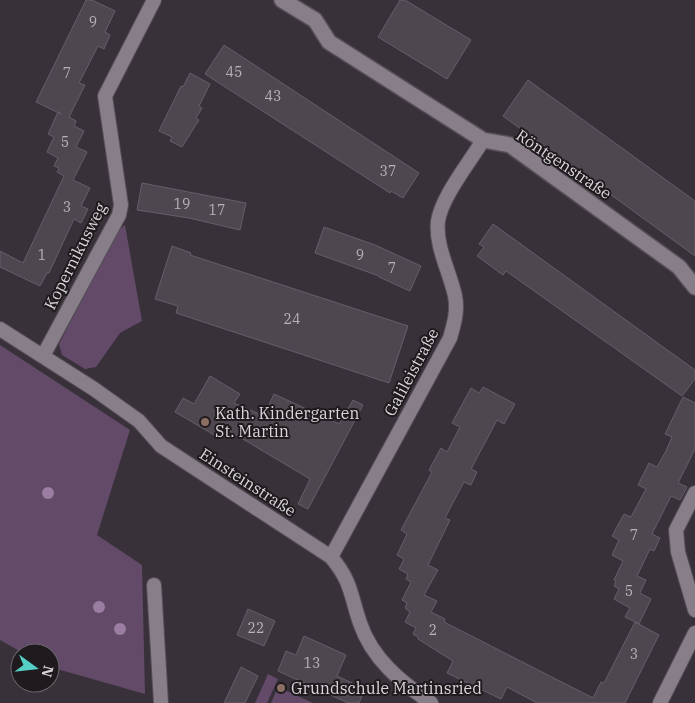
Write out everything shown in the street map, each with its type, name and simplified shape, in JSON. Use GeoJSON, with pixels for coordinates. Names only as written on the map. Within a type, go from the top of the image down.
{"type":"FeatureCollection","features":[{"type":"Feature","properties":{"kind":"street","name":"Kopernikusweg"},"geometry":{"type":"LineString","coordinates":[[43,356],[119,215],[121,205],[105,96],[154,0]]}},
{"type":"Feature","properties":{"kind":"street","name":"Röntgenstraße"},"geometry":{"type":"LineString","coordinates":[[282,0],[315,20],[329,42],[483,140],[510,145],[680,267],[695,287]]}},
{"type":"Feature","properties":{"kind":"street","name":"Galileistraße"},"geometry":{"type":"LineString","coordinates":[[331,557],[450,338],[456,316],[455,297],[438,236],[438,220],[445,202],[483,140]]}},
{"type":"Feature","properties":{"kind":"street","name":"Einsteinstraße"},"geometry":{"type":"LineString","coordinates":[[0,329],[140,421],[161,446],[331,557],[344,572],[352,590],[360,624],[370,646],[390,671],[431,703]]}},
{"type":"Feature","properties":{"kind":"street"},"geometry":{"type":"LineString","coordinates":[[695,493],[676,530],[678,552],[695,610]]}},
{"type":"Feature","properties":{"kind":"street"},"geometry":{"type":"LineString","coordinates":[[154,585],[161,703]]}},
{"type":"Feature","properties":{"kind":"street"},"geometry":{"type":"LineString","coordinates":[[660,703],[695,633]]}},
{"type":"Feature","properties":{"kind":"shaded area"},"geometry":{"type":"Polygon","coordinates":[[[125,225],[142,321],[120,333],[96,367],[85,369],[62,355],[59,344],[118,230],[125,225]]]}},
{"type":"Feature","properties":{"kind":"shaded area"},"geometry":{"type":"Polygon","coordinates":[[[0,345],[130,430],[97,535],[142,565],[145,694],[60,670],[60,643],[10,643],[10,646],[0,640],[0,345]]]}},
{"type":"Feature","properties":{"kind":"shaded area"},"geometry":{"type":"Polygon","coordinates":[[[268,674],[278,679],[267,703],[255,703],[268,674]]]}},
{"type":"Feature","properties":{"kind":"shaded area"},"geometry":{"type":"Polygon","coordinates":[[[278,687],[313,703],[271,703],[278,687]]]}},
{"type":"Feature","properties":{"kind":"building"},"geometry":{"type":"Polygon","coordinates":[[[86,0],[92,0],[115,11],[105,32],[110,35],[104,49],[98,46],[79,83],[85,85],[69,117],[76,121],[74,126],[84,131],[76,147],[87,152],[73,180],[90,188],[81,206],[88,209],[81,223],[74,219],[49,273],[47,273],[40,286],[0,267],[0,251],[23,263],[64,176],[57,172],[59,168],[54,166],[58,158],[47,152],[54,137],[48,134],[58,112],[36,102],[86,0]]]}},
{"type":"Feature","properties":{"kind":"building"},"geometry":{"type":"Polygon","coordinates":[[[400,0],[405,0],[471,40],[447,79],[378,37],[400,0]]]}},
{"type":"Feature","properties":{"kind":"building"},"geometry":{"type":"Polygon","coordinates":[[[224,45],[419,173],[403,198],[391,191],[390,193],[205,74],[224,45]]]}},
{"type":"Feature","properties":{"kind":"building"},"geometry":{"type":"Polygon","coordinates":[[[190,73],[210,84],[199,106],[202,108],[196,118],[199,120],[182,147],[170,141],[172,137],[159,131],[181,86],[183,87],[190,73]]]}},
{"type":"Feature","properties":{"kind":"building"},"geometry":{"type":"Polygon","coordinates":[[[528,80],[695,201],[695,256],[503,116],[528,80]]]}},
{"type":"Feature","properties":{"kind":"building"},"geometry":{"type":"Polygon","coordinates":[[[142,183],[246,203],[240,230],[189,218],[137,210],[142,183]]]}},
{"type":"Feature","properties":{"kind":"building"},"geometry":{"type":"Polygon","coordinates":[[[493,224],[695,370],[695,379],[682,396],[506,271],[503,275],[477,256],[484,247],[479,244],[493,224]]]}},
{"type":"Feature","properties":{"kind":"building"},"geometry":{"type":"Polygon","coordinates":[[[324,227],[375,245],[421,266],[410,291],[379,276],[315,253],[324,227]]]}},
{"type":"Feature","properties":{"kind":"building"},"geometry":{"type":"Polygon","coordinates":[[[172,246],[191,253],[190,255],[408,326],[389,383],[176,313],[178,306],[155,299],[172,246]]]}},
{"type":"Feature","properties":{"kind":"building"},"geometry":{"type":"Polygon","coordinates":[[[210,376],[240,394],[234,403],[264,416],[274,394],[339,424],[353,400],[363,405],[308,509],[298,504],[310,479],[221,426],[216,436],[175,412],[183,398],[194,404],[210,376]]]}},
{"type":"Feature","properties":{"kind":"building"},"geometry":{"type":"Polygon","coordinates":[[[483,387],[515,404],[504,424],[497,420],[471,469],[477,472],[471,485],[464,482],[445,518],[450,520],[428,565],[438,570],[424,595],[437,601],[431,612],[445,619],[444,622],[593,698],[601,682],[604,683],[635,622],[659,635],[625,703],[537,703],[507,687],[501,699],[447,673],[453,661],[418,639],[413,634],[416,628],[405,622],[410,612],[405,608],[407,603],[402,600],[411,582],[406,579],[408,574],[399,569],[404,559],[397,555],[407,534],[401,530],[432,472],[429,470],[441,448],[447,452],[460,427],[452,423],[471,388],[479,393],[483,387]]]}},
{"type":"Feature","properties":{"kind":"building"},"geometry":{"type":"Polygon","coordinates":[[[683,397],[695,403],[695,449],[678,483],[687,487],[680,500],[671,496],[652,534],[660,538],[654,551],[650,549],[637,576],[646,580],[640,593],[651,599],[639,624],[625,617],[630,608],[614,599],[619,589],[614,586],[616,581],[614,580],[623,561],[612,555],[619,540],[612,536],[624,514],[631,517],[646,489],[638,485],[649,463],[657,467],[666,451],[672,437],[665,434],[683,397]]]}},
{"type":"Feature","properties":{"kind":"building"},"geometry":{"type":"Polygon","coordinates":[[[248,609],[275,621],[264,646],[237,635],[248,609]]]}},
{"type":"Feature","properties":{"kind":"building"},"geometry":{"type":"Polygon","coordinates":[[[304,636],[346,655],[337,676],[365,689],[359,703],[348,703],[278,671],[286,651],[296,655],[304,636]]]}},
{"type":"Feature","properties":{"kind":"building"},"geometry":{"type":"Polygon","coordinates":[[[241,667],[258,676],[245,703],[224,703],[241,667]]]}},
{"type":"Feature","properties":{"kind":"place","name":"Kath. Kindergarten St. Martin"},"geometry":{"type":"Point","coordinates":[205,422]}},
{"type":"Feature","properties":{"kind":"place","name":"Grundschule Martinsried"},"geometry":{"type":"Point","coordinates":[281,688]}}]}
